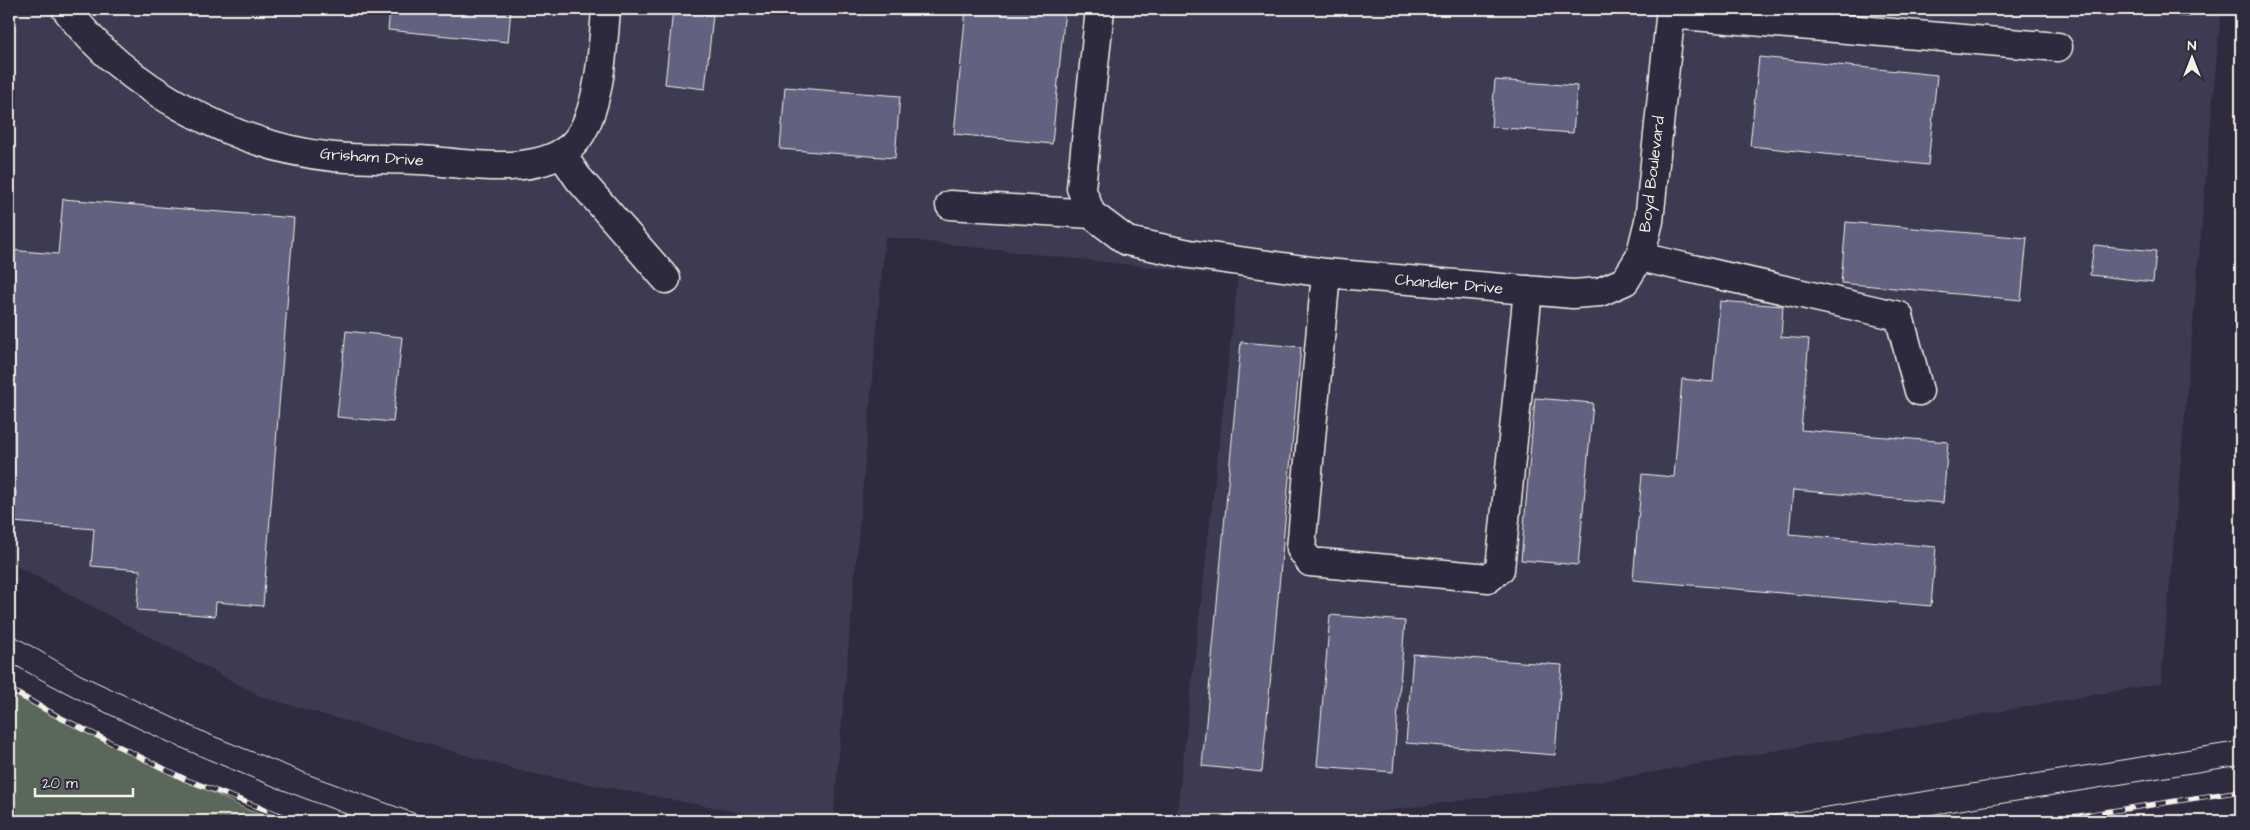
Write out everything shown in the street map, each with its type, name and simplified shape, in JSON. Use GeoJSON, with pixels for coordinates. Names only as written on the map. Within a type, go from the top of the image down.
{"type":"FeatureCollection","features":[{"type":"Feature","properties":{"kind":"street","name":"Grisham Drive"},"geometry":{"type":"LineString","coordinates":[[66,9],[75,21],[110,55],[145,84],[186,111],[229,131],[279,146],[334,157],[526,165],[552,158],[570,148],[588,123],[600,76],[606,9]]}},
{"type":"Feature","properties":{"kind":"street"},"geometry":{"type":"LineString","coordinates":[[950,205],[1091,214],[1081,188],[1100,9]]}},
{"type":"Feature","properties":{"kind":"street"},"geometry":{"type":"LineString","coordinates":[[1670,11],[2058,47]]}},
{"type":"Feature","properties":{"kind":"street","name":"Boyd Boulevard"},"geometry":{"type":"LineString","coordinates":[[1573,294],[1600,292],[1625,281],[1640,257],[1648,221],[1670,11]]}},
{"type":"Feature","properties":{"kind":"street"},"geometry":{"type":"LineString","coordinates":[[561,153],[578,178],[666,279]]}},
{"type":"Feature","properties":{"kind":"street","name":"Chandler Drive"},"geometry":{"type":"LineString","coordinates":[[1091,214],[1128,240],[1189,254],[1326,272],[1573,294]]}},
{"type":"Feature","properties":{"kind":"street"},"geometry":{"type":"LineString","coordinates":[[1640,257],[1899,316],[1919,391]]}},
{"type":"Feature","properties":{"kind":"street"},"geometry":{"type":"LineString","coordinates":[[1326,272],[1300,549],[1310,562],[1489,578],[1500,569],[1528,290]]}},
{"type":"Feature","properties":{"kind":"shaded area"},"geometry":{"type":"Polygon","coordinates":[[[9,9],[2221,9],[2161,683],[1602,781],[1327,819],[1295,821],[1176,821],[1238,277],[885,237],[833,821],[786,821],[525,772],[262,697],[9,562],[9,9]]]}},
{"type":"Feature","properties":{"kind":"green space"},"geometry":{"type":"Polygon","coordinates":[[[9,693],[248,810],[280,821],[9,821],[9,693]]]}},
{"type":"Feature","properties":{"kind":"building"},"geometry":{"type":"Polygon","coordinates":[[[390,9],[511,9],[508,42],[388,30],[390,9]]]}},
{"type":"Feature","properties":{"kind":"building"},"geometry":{"type":"Polygon","coordinates":[[[966,9],[1065,9],[1052,144],[954,134],[966,9]]]}},
{"type":"Feature","properties":{"kind":"building"},"geometry":{"type":"Polygon","coordinates":[[[2110,9],[2190,9],[2189,17],[2110,9]]]}},
{"type":"Feature","properties":{"kind":"building"},"geometry":{"type":"Polygon","coordinates":[[[673,10],[713,15],[705,89],[665,84],[673,10]]]}},
{"type":"Feature","properties":{"kind":"building"},"geometry":{"type":"Polygon","coordinates":[[[1759,57],[1937,75],[1928,165],[1750,146],[1759,57]]]}},
{"type":"Feature","properties":{"kind":"building"},"geometry":{"type":"Polygon","coordinates":[[[1495,80],[1577,86],[1573,133],[1491,127],[1495,80]]]}},
{"type":"Feature","properties":{"kind":"building"},"geometry":{"type":"Polygon","coordinates":[[[785,87],[900,96],[895,158],[780,149],[785,87]]]}},
{"type":"Feature","properties":{"kind":"building"},"geometry":{"type":"Polygon","coordinates":[[[63,199],[294,218],[263,606],[216,602],[215,616],[137,610],[140,570],[91,566],[94,529],[13,522],[16,491],[9,491],[9,250],[58,254],[63,199]]]}},
{"type":"Feature","properties":{"kind":"building"},"geometry":{"type":"Polygon","coordinates":[[[1846,222],[2027,238],[2021,300],[1841,283],[1846,222]]]}},
{"type":"Feature","properties":{"kind":"building"},"geometry":{"type":"Polygon","coordinates":[[[2094,245],[2156,251],[2153,282],[2090,275],[2094,245]]]}},
{"type":"Feature","properties":{"kind":"building"},"geometry":{"type":"Polygon","coordinates":[[[1720,301],[1783,306],[1781,337],[1809,339],[1801,430],[1948,442],[1943,503],[1793,490],[1789,534],[1936,547],[1931,606],[1633,580],[1642,474],[1674,477],[1682,379],[1713,382],[1720,301]]]}},
{"type":"Feature","properties":{"kind":"building"},"geometry":{"type":"Polygon","coordinates":[[[346,331],[402,337],[393,422],[337,417],[346,331]]]}},
{"type":"Feature","properties":{"kind":"building"},"geometry":{"type":"Polygon","coordinates":[[[1241,342],[1301,347],[1262,772],[1202,766],[1241,342]]]}},
{"type":"Feature","properties":{"kind":"building"},"geometry":{"type":"Polygon","coordinates":[[[1535,398],[1593,403],[1578,565],[1521,560],[1535,398]]]}},
{"type":"Feature","properties":{"kind":"building"},"geometry":{"type":"Polygon","coordinates":[[[1330,615],[1405,621],[1393,772],[1317,766],[1330,615]]]}},
{"type":"Feature","properties":{"kind":"building"},"geometry":{"type":"Polygon","coordinates":[[[1413,654],[1562,665],[1555,755],[1406,743],[1413,654]]]}},
{"type":"Feature","properties":{"kind":"tram line"},"geometry":{"type":"LineString","coordinates":[[9,633],[81,675],[208,734],[315,777],[416,814],[444,821]]}},
{"type":"Feature","properties":{"kind":"tram line"},"geometry":{"type":"LineString","coordinates":[[9,662],[96,708],[184,749],[274,787],[366,821]]}},
{"type":"Feature","properties":{"kind":"tram line"},"geometry":{"type":"LineString","coordinates":[[1739,821],[2241,741]]}},
{"type":"Feature","properties":{"kind":"tram line"},"geometry":{"type":"LineString","coordinates":[[1892,821],[2241,765]]}},
{"type":"Feature","properties":{"kind":"railway"},"geometry":{"type":"LineString","coordinates":[[9,689],[59,717],[187,780],[296,821]]}},
{"type":"Feature","properties":{"kind":"railway"},"geometry":{"type":"LineString","coordinates":[[2047,821],[2241,791]]}}]}
